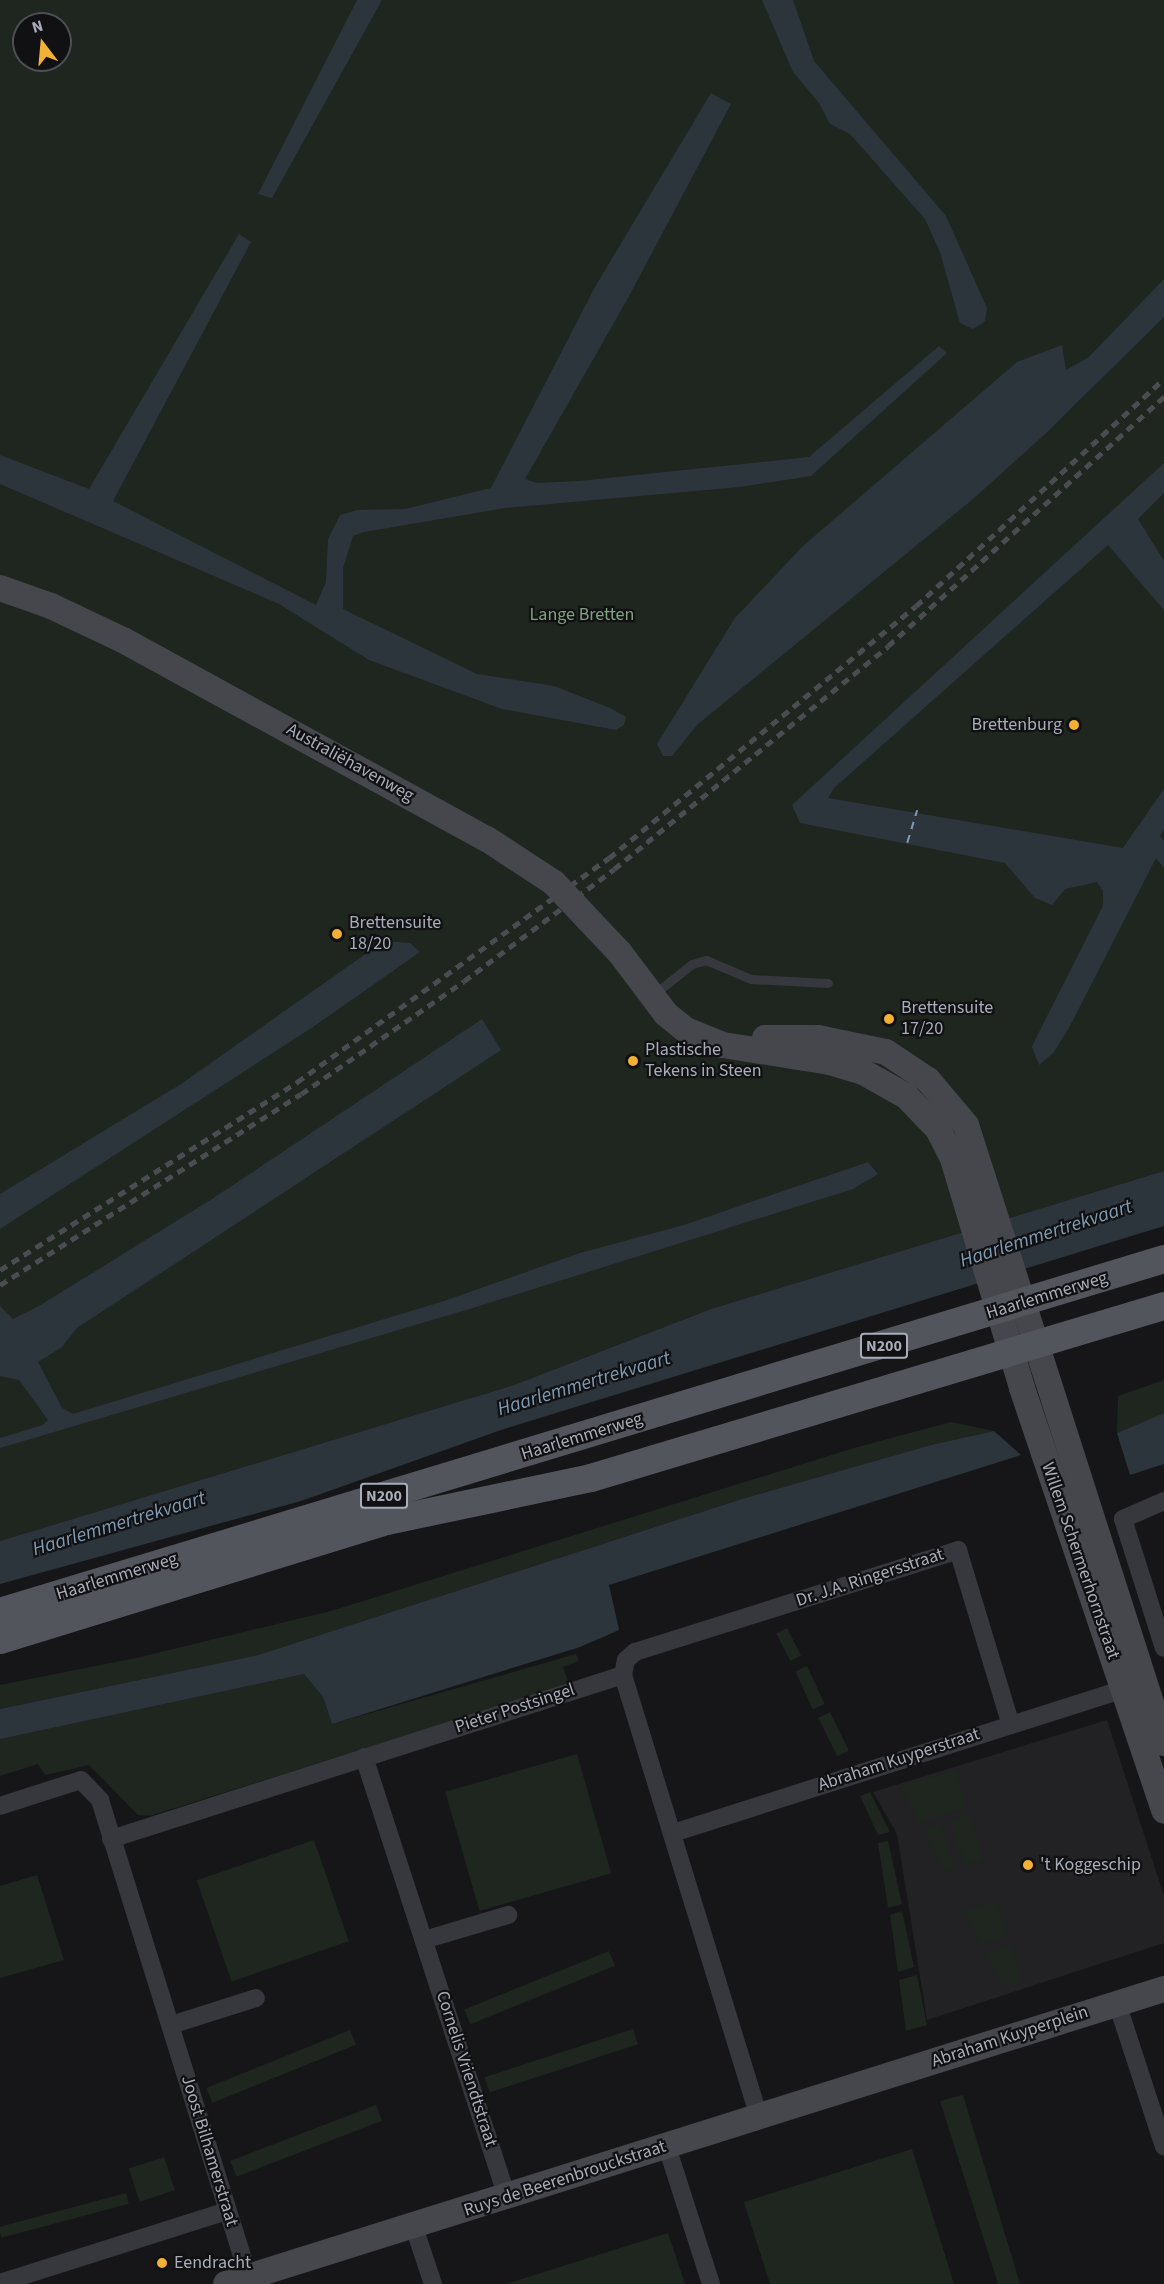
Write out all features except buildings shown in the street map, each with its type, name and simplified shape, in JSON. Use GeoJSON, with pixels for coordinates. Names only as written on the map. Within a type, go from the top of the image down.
{"type":"FeatureCollection","features":[{"type":"Feature","properties":{"kind":"main road","name":"Haarlemmerweg"},"geometry":{"type":"LineString","coordinates":[[0,1612],[1009,1295],[1164,1259]]}},
{"type":"Feature","properties":{"kind":"main road","name":"Haarlemmerweg"},"geometry":{"type":"LineString","coordinates":[[0,1640],[387,1521],[591,1478],[1025,1350],[1164,1306]]}},
{"type":"Feature","properties":{"kind":"street","name":"Australiëhavenweg"},"geometry":{"type":"LineString","coordinates":[[0,588],[51,606],[123,640],[487,839],[554,883],[620,952],[674,1021],[704,1039],[753,1051],[830,1062],[891,1084],[921,1108],[938,1129],[980,1203],[1009,1295]]}},
{"type":"Feature","properties":{"kind":"street","name":"Willem Schermerhornstraat"},"geometry":{"type":"LineString","coordinates":[[1009,1295],[1104,1638],[1125,1689],[1164,1810]]}},
{"type":"Feature","properties":{"kind":"street","name":"Willem Schermerhornstraat"},"geometry":{"type":"LineString","coordinates":[[1025,1350],[1164,1743]]}},
{"type":"Feature","properties":{"kind":"street"},"geometry":{"type":"LineString","coordinates":[[1164,1501],[1123,1519],[1164,1648]]}},
{"type":"Feature","properties":{"kind":"street","name":"Dr. J.A. Ringersstraat"},"geometry":{"type":"LineString","coordinates":[[622,1675],[626,1660],[635,1652],[958,1550],[1011,1725]]}},
{"type":"Feature","properties":{"kind":"street"},"geometry":{"type":"LineString","coordinates":[[622,1675],[673,1833],[759,2118]]}},
{"type":"Feature","properties":{"kind":"street","name":"Pieter Postsingel"},"geometry":{"type":"LineString","coordinates":[[111,1839],[622,1675]]}},
{"type":"Feature","properties":{"kind":"street","name":"Abraham Kuyperstraat"},"geometry":{"type":"LineString","coordinates":[[673,1833],[1125,1689]]}},
{"type":"Feature","properties":{"kind":"street","name":"Cornelis Vriendtstraat"},"geometry":{"type":"LineString","coordinates":[[364,1757],[507,2198]]}},
{"type":"Feature","properties":{"kind":"street"},"geometry":{"type":"LineString","coordinates":[[0,1806],[81,1780],[100,1800],[111,1839]]}},
{"type":"Feature","properties":{"kind":"street","name":"Joost Bilhamerstraat"},"geometry":{"type":"LineString","coordinates":[[111,1839],[171,2025],[227,2211],[237,2281]]}},
{"type":"Feature","properties":{"kind":"street"},"geometry":{"type":"LineString","coordinates":[[424,1940],[508,1915]]}},
{"type":"Feature","properties":{"kind":"street"},"geometry":{"type":"LineString","coordinates":[[1164,1989],[1117,2003],[1164,2147]]}},
{"type":"Feature","properties":{"kind":"street"},"geometry":{"type":"LineString","coordinates":[[171,2025],[256,1998]]}},
{"type":"Feature","properties":{"kind":"street","name":"Abraham Kuyperplein"},"geometry":{"type":"LineString","coordinates":[[904,2071],[1117,2003]]}},
{"type":"Feature","properties":{"kind":"street","name":"Ruys de Beerenbrouckstraat"},"geometry":{"type":"LineString","coordinates":[[237,2281],[507,2198],[904,2071]]}},
{"type":"Feature","properties":{"kind":"street"},"geometry":{"type":"LineString","coordinates":[[667,2147],[711,2284]]}},
{"type":"Feature","properties":{"kind":"street"},"geometry":{"type":"LineString","coordinates":[[0,2283],[227,2211]]}},
{"type":"Feature","properties":{"kind":"street"},"geometry":{"type":"LineString","coordinates":[[414,2227],[433,2284]]}},
{"type":"Feature","properties":{"kind":"lane"},"geometry":{"type":"LineString","coordinates":[[654,997],[692,964],[706,960],[751,979],[828,983]]}},
{"type":"Feature","properties":{"kind":"shaded area","name":"'t Koggeschip"},"geometry":{"type":"Polygon","coordinates":[[[1107,1720],[1164,1896],[1164,1943],[927,2020],[897,1834],[873,1792],[1107,1720]]]}},
{"type":"Feature","properties":{"kind":"green space","name":"Lange Bretten"},"geometry":{"type":"Polygon","coordinates":[[[0,0],[1164,0],[1164,1171],[711,1309],[514,1385],[0,1541],[0,0]]]}},
{"type":"Feature","properties":{"kind":"green space"},"geometry":{"type":"Polygon","coordinates":[[[1164,1380],[1164,1413],[1117,1433],[1118,1396],[1164,1380]]]}},
{"type":"Feature","properties":{"kind":"green space"},"geometry":{"type":"Polygon","coordinates":[[[951,1422],[994,1431],[931,1445],[745,1498],[258,1655],[0,1709],[0,1685],[136,1658],[331,1611],[854,1448],[951,1422]]]}},
{"type":"Feature","properties":{"kind":"green space"},"geometry":{"type":"Polygon","coordinates":[[[787,1628],[801,1656],[790,1661],[776,1633],[787,1628]]]}},
{"type":"Feature","properties":{"kind":"green space"},"geometry":{"type":"Polygon","coordinates":[[[576,1654],[579,1661],[563,1667],[569,1684],[150,1816],[138,1815],[89,1765],[45,1775],[38,1764],[0,1776],[0,1739],[23,1732],[304,1674],[323,1697],[332,1724],[576,1654]]]}},
{"type":"Feature","properties":{"kind":"green space"},"geometry":{"type":"Polygon","coordinates":[[[807,1666],[825,1704],[813,1710],[795,1671],[807,1666]]]}},
{"type":"Feature","properties":{"kind":"green space"},"geometry":{"type":"Polygon","coordinates":[[[830,1712],[849,1751],[837,1756],[818,1718],[830,1712]]]}},
{"type":"Feature","properties":{"kind":"green space"},"geometry":{"type":"Polygon","coordinates":[[[577,1754],[611,1873],[479,1911],[445,1792],[577,1754]]]}},
{"type":"Feature","properties":{"kind":"green space"},"geometry":{"type":"Polygon","coordinates":[[[956,1770],[966,1807],[919,1823],[900,1786],[956,1770]]]}},
{"type":"Feature","properties":{"kind":"green space"},"geometry":{"type":"Polygon","coordinates":[[[870,1792],[890,1832],[878,1835],[860,1796],[870,1792]]]}},
{"type":"Feature","properties":{"kind":"green space"},"geometry":{"type":"Polygon","coordinates":[[[969,1815],[984,1858],[965,1865],[950,1822],[969,1815]]]}},
{"type":"Feature","properties":{"kind":"green space"},"geometry":{"type":"Polygon","coordinates":[[[941,1824],[955,1868],[944,1871],[923,1830],[941,1824]]]}},
{"type":"Feature","properties":{"kind":"green space"},"geometry":{"type":"Polygon","coordinates":[[[314,1840],[349,1941],[232,1982],[197,1880],[314,1840]]]}},
{"type":"Feature","properties":{"kind":"green space"},"geometry":{"type":"Polygon","coordinates":[[[888,1841],[902,1904],[888,1908],[878,1843],[888,1841]]]}},
{"type":"Feature","properties":{"kind":"green space"},"geometry":{"type":"Polygon","coordinates":[[[37,1875],[64,1960],[0,1978],[0,1886],[37,1875]]]}},
{"type":"Feature","properties":{"kind":"green space"},"geometry":{"type":"Polygon","coordinates":[[[996,1901],[1008,1936],[981,1945],[964,1911],[996,1901]]]}},
{"type":"Feature","properties":{"kind":"green space"},"geometry":{"type":"Polygon","coordinates":[[[902,1911],[914,1967],[898,1972],[890,1915],[902,1911]]]}},
{"type":"Feature","properties":{"kind":"green space"},"geometry":{"type":"Polygon","coordinates":[[[1011,1946],[1021,1980],[1003,1986],[986,1953],[1011,1946]]]}},
{"type":"Feature","properties":{"kind":"green space"},"geometry":{"type":"Polygon","coordinates":[[[609,1951],[615,1966],[470,2024],[464,2009],[609,1951]]]}},
{"type":"Feature","properties":{"kind":"green space"},"geometry":{"type":"Polygon","coordinates":[[[917,1975],[927,2025],[906,2031],[899,1980],[917,1975]]]}},
{"type":"Feature","properties":{"kind":"green space"},"geometry":{"type":"Polygon","coordinates":[[[633,2029],[638,2044],[490,2092],[485,2077],[633,2029]]]}},
{"type":"Feature","properties":{"kind":"green space"},"geometry":{"type":"Polygon","coordinates":[[[350,2030],[356,2045],[212,2103],[206,2088],[350,2030]]]}},
{"type":"Feature","properties":{"kind":"green space"},"geometry":{"type":"Polygon","coordinates":[[[963,2095],[1020,2284],[998,2284],[940,2101],[963,2095]]]}},
{"type":"Feature","properties":{"kind":"green space"},"geometry":{"type":"Polygon","coordinates":[[[376,2105],[382,2121],[236,2177],[230,2161],[376,2105]]]}},
{"type":"Feature","properties":{"kind":"green space"},"geometry":{"type":"Polygon","coordinates":[[[912,2149],[954,2284],[770,2284],[744,2202],[912,2149]]]}},
{"type":"Feature","properties":{"kind":"green space"},"geometry":{"type":"Polygon","coordinates":[[[164,2157],[175,2190],[140,2202],[129,2168],[164,2157]]]}},
{"type":"Feature","properties":{"kind":"green space"},"geometry":{"type":"Polygon","coordinates":[[[126,2193],[129,2204],[1,2238],[0,2227],[126,2193]]]}},
{"type":"Feature","properties":{"kind":"green space"},"geometry":{"type":"Polygon","coordinates":[[[668,2233],[685,2284],[506,2284],[668,2233]]]}},
{"type":"Feature","properties":{"kind":"water"},"geometry":{"type":"Polygon","coordinates":[[[357,0],[382,0],[272,198],[258,194],[357,0]]]}},
{"type":"Feature","properties":{"kind":"water"},"geometry":{"type":"Polygon","coordinates":[[[762,0],[793,0],[814,61],[946,216],[987,308],[985,321],[973,329],[960,323],[940,252],[925,219],[850,134],[830,124],[819,103],[793,72],[762,0]]]}},
{"type":"Feature","properties":{"kind":"water"},"geometry":{"type":"Polygon","coordinates":[[[711,93],[731,104],[628,298],[525,479],[537,483],[579,481],[809,457],[939,346],[947,353],[811,476],[740,487],[505,508],[364,532],[353,536],[343,568],[343,609],[477,674],[554,686],[610,708],[626,717],[624,725],[616,730],[502,709],[369,660],[279,604],[0,484],[0,455],[89,489],[239,234],[251,242],[113,501],[316,605],[326,582],[328,539],[340,515],[357,510],[405,509],[491,488],[595,287],[711,93]]]}},
{"type":"Feature","properties":{"kind":"water"},"geometry":{"type":"Polygon","coordinates":[[[1164,279],[1164,317],[1044,435],[973,499],[698,724],[672,756],[663,756],[657,744],[735,618],[803,546],[1017,362],[1062,345],[1066,370],[1089,357],[1164,279]]]}},
{"type":"Feature","properties":{"kind":"water"},"geometry":{"type":"Polygon","coordinates":[[[1164,463],[1164,493],[1138,519],[1164,561],[1164,610],[1108,545],[834,788],[828,798],[1123,848],[1164,789],[1164,829],[1160,836],[1164,841],[1164,868],[1156,858],[1071,1024],[1054,1052],[1039,1065],[1032,1047],[1034,1042],[1103,906],[1103,891],[1097,882],[1065,889],[1052,905],[1035,898],[1005,863],[800,823],[792,805],[1164,463]]]}},
{"type":"Feature","properties":{"kind":"water"},"geometry":{"type":"Polygon","coordinates":[[[384,941],[410,943],[420,952],[313,1027],[0,1229],[0,1194],[181,1084],[384,941]]]}},
{"type":"Feature","properties":{"kind":"water"},"geometry":{"type":"Polygon","coordinates":[[[482,1019],[501,1050],[77,1328],[62,1347],[38,1362],[62,1408],[73,1414],[444,1301],[580,1253],[684,1225],[868,1162],[878,1174],[853,1189],[476,1307],[0,1448],[0,1438],[43,1425],[48,1420],[19,1380],[0,1376],[0,1306],[13,1319],[39,1306],[212,1199],[482,1019]]]}},
{"type":"Feature","properties":{"kind":"water","name":"Haarlemmertrekvaart"},"geometry":{"type":"Polygon","coordinates":[[[1164,1171],[1164,1226],[501,1430],[301,1501],[0,1584],[0,1541],[514,1385],[711,1309],[1164,1171]]]}},
{"type":"Feature","properties":{"kind":"water"},"geometry":{"type":"Polygon","coordinates":[[[1164,1413],[1164,1464],[1130,1475],[1117,1433],[1164,1413]]]}},
{"type":"Feature","properties":{"kind":"water"},"geometry":{"type":"Polygon","coordinates":[[[994,1431],[1021,1455],[609,1585],[619,1630],[580,1647],[332,1724],[323,1697],[304,1674],[0,1739],[0,1709],[258,1655],[745,1498],[931,1445],[994,1431]]]}},
{"type":"Feature","properties":{"kind":"ferry route"},"geometry":{"type":"LineString","coordinates":[[907,843],[917,811]]}},
{"type":"Feature","properties":{"kind":"railway"},"geometry":{"type":"LineString","coordinates":[[0,1270],[297,1082],[609,858],[916,606],[1164,379]]}},
{"type":"Feature","properties":{"kind":"railway"},"geometry":{"type":"LineString","coordinates":[[0,1285],[301,1094],[464,981],[614,869],[888,646],[1164,397]]}},
{"type":"Feature","properties":{"kind":"place","name":"Brettenburg"},"geometry":{"type":"Point","coordinates":[1074,725]}},
{"type":"Feature","properties":{"kind":"place","name":"Brettensuite 18/20"},"geometry":{"type":"Point","coordinates":[337,934]}},
{"type":"Feature","properties":{"kind":"place","name":"Brettensuite 17/20"},"geometry":{"type":"Point","coordinates":[889,1019]}},
{"type":"Feature","properties":{"kind":"place","name":"Plastische Tekens in Steen"},"geometry":{"type":"Point","coordinates":[633,1061]}},
{"type":"Feature","properties":{"kind":"place","name":"'t Koggeschip"},"geometry":{"type":"Point","coordinates":[1028,1865]}},
{"type":"Feature","properties":{"kind":"place","name":"Eendracht"},"geometry":{"type":"Point","coordinates":[162,2263]}}]}
